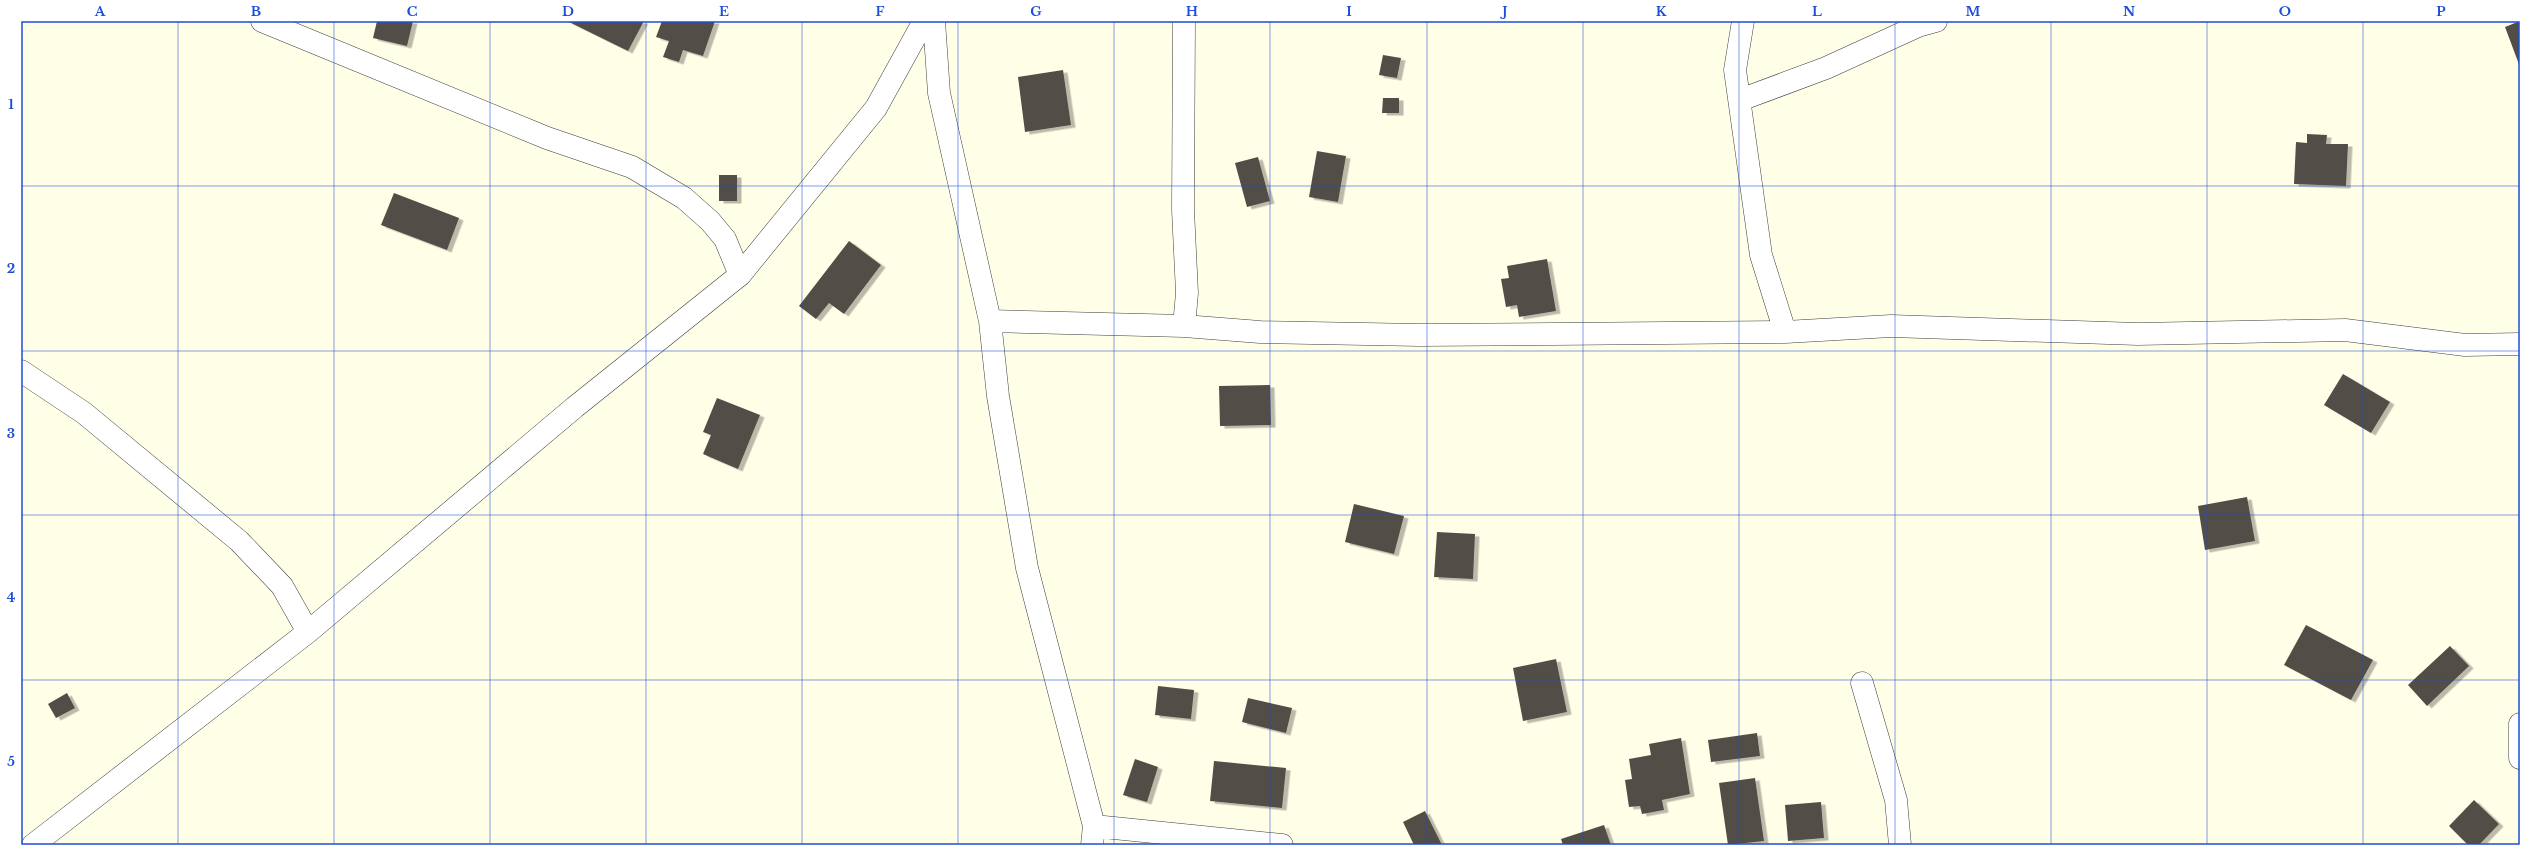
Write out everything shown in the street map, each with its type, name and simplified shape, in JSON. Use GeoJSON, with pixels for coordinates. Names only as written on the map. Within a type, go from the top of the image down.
{"type":"FeatureCollection","features":[{"type":"Feature","properties":{"kind":"street"},"geometry":{"type":"LineString","coordinates":[[33,845],[308,632],[575,407],[740,275],[876,108],[924,21]]}},
{"type":"Feature","properties":{"kind":"street"},"geometry":{"type":"LineString","coordinates":[[934,21],[939,93],[990,321],[998,396],[1027,568],[1093,835],[1282,845]]}},
{"type":"Feature","properties":{"kind":"street"},"geometry":{"type":"LineString","coordinates":[[1184,21],[1183,210],[1187,293],[1184,326]]}},
{"type":"Feature","properties":{"kind":"street"},"geometry":{"type":"LineString","coordinates":[[1743,21],[1735,70],[1760,255],[1785,332]]}},
{"type":"Feature","properties":{"kind":"street"},"geometry":{"type":"LineString","coordinates":[[1740,100],[1826,68],[1918,26],[1936,21]]}},
{"type":"Feature","properties":{"kind":"street"},"geometry":{"type":"LineString","coordinates":[[267,22],[547,138],[632,167],[684,198],[710,221],[726,239],[740,275]]}},
{"type":"Feature","properties":{"kind":"street"},"geometry":{"type":"LineString","coordinates":[[990,321],[1184,326],[1260,332],[1420,335],[1785,332],[1891,326],[2138,334],[2345,330],[2465,345],[2520,344]]}},
{"type":"Feature","properties":{"kind":"street"},"geometry":{"type":"LineString","coordinates":[[21,371],[84,413],[239,541],[282,586],[308,632]]}},
{"type":"Feature","properties":{"kind":"street"},"geometry":{"type":"LineString","coordinates":[[1862,682],[1896,800],[1900,845]]}},
{"type":"Feature","properties":{"kind":"street"},"geometry":{"type":"LineString","coordinates":[[2520,724],[2520,758]]}},
{"type":"Feature","properties":{"kind":"building"},"geometry":{"type":"Polygon","coordinates":[[[377,21],[413,21],[407,46],[373,38],[377,21]]]}},
{"type":"Feature","properties":{"kind":"building"},"geometry":{"type":"Polygon","coordinates":[[[567,21],[644,21],[628,51],[567,21]]]}},
{"type":"Feature","properties":{"kind":"building"},"geometry":{"type":"Polygon","coordinates":[[[662,21],[715,21],[703,56],[683,50],[679,62],[663,57],[669,41],[656,37],[662,21]]]}},
{"type":"Feature","properties":{"kind":"building"},"geometry":{"type":"Polygon","coordinates":[[[2520,21],[2520,67],[2505,27],[2520,21]]]}},
{"type":"Feature","properties":{"kind":"building"},"geometry":{"type":"Polygon","coordinates":[[[1383,55],[1401,58],[1397,78],[1379,75],[1383,55]]]}},
{"type":"Feature","properties":{"kind":"building"},"geometry":{"type":"Polygon","coordinates":[[[1063,70],[1071,125],[1025,132],[1018,77],[1063,70]]]}},
{"type":"Feature","properties":{"kind":"building"},"geometry":{"type":"Polygon","coordinates":[[[1383,98],[1399,98],[1399,113],[1382,113],[1383,98]]]}},
{"type":"Feature","properties":{"kind":"building"},"geometry":{"type":"Polygon","coordinates":[[[2307,134],[2327,135],[2326,144],[2348,144],[2346,186],[2294,184],[2296,142],[2307,143],[2307,134]]]}},
{"type":"Feature","properties":{"kind":"building"},"geometry":{"type":"Polygon","coordinates":[[[1317,151],[1346,156],[1338,202],[1309,197],[1317,151]]]}},
{"type":"Feature","properties":{"kind":"building"},"geometry":{"type":"Polygon","coordinates":[[[1258,157],[1270,201],[1247,207],[1235,163],[1258,157]]]}},
{"type":"Feature","properties":{"kind":"building"},"geometry":{"type":"Polygon","coordinates":[[[719,175],[737,175],[737,201],[719,201],[719,175]]]}},
{"type":"Feature","properties":{"kind":"building"},"geometry":{"type":"Polygon","coordinates":[[[394,193],[459,218],[447,250],[381,225],[394,193]]]}},
{"type":"Feature","properties":{"kind":"building"},"geometry":{"type":"Polygon","coordinates":[[[849,241],[881,265],[844,314],[829,303],[816,319],[799,306],[849,241]]]}},
{"type":"Feature","properties":{"kind":"building"},"geometry":{"type":"Polygon","coordinates":[[[1547,259],[1556,311],[1519,317],[1517,305],[1506,307],[1501,279],[1509,278],[1507,266],[1547,259]]]}},
{"type":"Feature","properties":{"kind":"building"},"geometry":{"type":"Polygon","coordinates":[[[2343,374],[2390,402],[2371,433],[2324,405],[2343,374]]]}},
{"type":"Feature","properties":{"kind":"building"},"geometry":{"type":"Polygon","coordinates":[[[1270,385],[1271,425],[1220,426],[1219,386],[1270,385]]]}},
{"type":"Feature","properties":{"kind":"building"},"geometry":{"type":"Polygon","coordinates":[[[717,398],[760,415],[738,469],[703,454],[711,435],[703,432],[717,398]]]}},
{"type":"Feature","properties":{"kind":"building"},"geometry":{"type":"Polygon","coordinates":[[[2247,497],[2255,541],[2205,550],[2198,506],[2247,497]]]}},
{"type":"Feature","properties":{"kind":"building"},"geometry":{"type":"Polygon","coordinates":[[[1354,504],[1404,516],[1394,554],[1345,542],[1354,504]]]}},
{"type":"Feature","properties":{"kind":"building"},"geometry":{"type":"Polygon","coordinates":[[[1437,532],[1475,534],[1473,579],[1434,577],[1437,532]]]}},
{"type":"Feature","properties":{"kind":"building"},"geometry":{"type":"Polygon","coordinates":[[[2306,625],[2373,660],[2351,700],[2284,665],[2306,625]]]}},
{"type":"Feature","properties":{"kind":"building"},"geometry":{"type":"Polygon","coordinates":[[[2450,646],[2469,666],[2427,706],[2408,685],[2450,646]]]}},
{"type":"Feature","properties":{"kind":"building"},"geometry":{"type":"Polygon","coordinates":[[[1556,659],[1567,712],[1523,721],[1513,668],[1556,659]]]}},
{"type":"Feature","properties":{"kind":"building"},"geometry":{"type":"Polygon","coordinates":[[[1158,686],[1194,690],[1191,719],[1155,715],[1158,686]]]}},
{"type":"Feature","properties":{"kind":"building"},"geometry":{"type":"Polygon","coordinates":[[[67,693],[75,708],[56,718],[48,704],[67,693]]]}},
{"type":"Feature","properties":{"kind":"building"},"geometry":{"type":"Polygon","coordinates":[[[1248,698],[1292,708],[1286,733],[1242,722],[1248,698]]]}},
{"type":"Feature","properties":{"kind":"building"},"geometry":{"type":"Polygon","coordinates":[[[1757,733],[1760,756],[1711,762],[1708,740],[1757,733]]]}},
{"type":"Feature","properties":{"kind":"building"},"geometry":{"type":"Polygon","coordinates":[[[1681,738],[1690,794],[1662,800],[1664,810],[1642,814],[1640,806],[1629,807],[1625,780],[1632,779],[1629,759],[1651,755],[1649,744],[1681,738]]]}},
{"type":"Feature","properties":{"kind":"building"},"geometry":{"type":"Polygon","coordinates":[[[1135,759],[1158,767],[1147,802],[1123,795],[1135,759]]]}},
{"type":"Feature","properties":{"kind":"building"},"geometry":{"type":"Polygon","coordinates":[[[1214,761],[1286,768],[1282,808],[1210,801],[1214,761]]]}},
{"type":"Feature","properties":{"kind":"building"},"geometry":{"type":"Polygon","coordinates":[[[1755,778],[1764,841],[1728,845],[1719,783],[1755,778]]]}},
{"type":"Feature","properties":{"kind":"building"},"geometry":{"type":"Polygon","coordinates":[[[2474,800],[2499,824],[2479,845],[2468,845],[2449,826],[2474,800]]]}},
{"type":"Feature","properties":{"kind":"building"},"geometry":{"type":"Polygon","coordinates":[[[1821,802],[1824,838],[1788,841],[1785,805],[1821,802]]]}},
{"type":"Feature","properties":{"kind":"building"},"geometry":{"type":"Polygon","coordinates":[[[1425,811],[1442,845],[1414,845],[1403,822],[1425,811]]]}},
{"type":"Feature","properties":{"kind":"building"},"geometry":{"type":"Polygon","coordinates":[[[1604,825],[1611,845],[1563,845],[1561,839],[1604,825]]]}}]}
